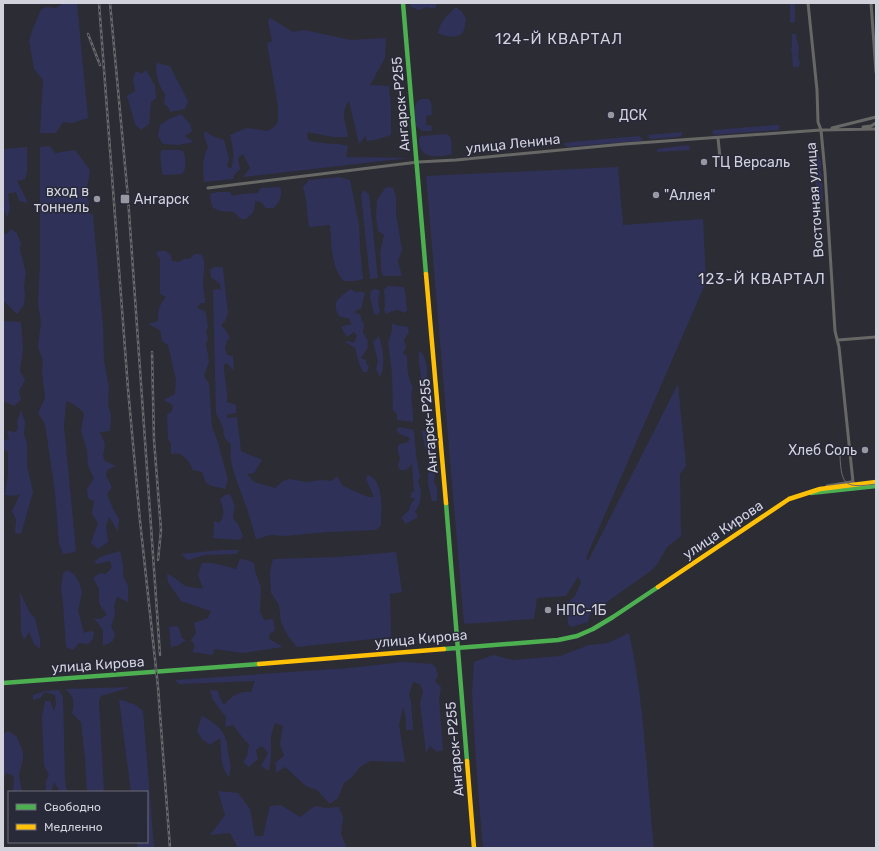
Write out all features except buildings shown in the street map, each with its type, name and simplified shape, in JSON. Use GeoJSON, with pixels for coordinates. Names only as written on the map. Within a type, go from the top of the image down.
{"type":"FeatureCollection","features":[{"type":"Feature","properties":{"kind":"street","name":"Ангарск-Р255"},"geometry":{"type":"LineString","coordinates":[[403,3],[418,162],[474,848]]}},
{"type":"Feature","properties":{"kind":"street","name":"Восточная улица"},"geometry":{"type":"LineString","coordinates":[[808,3],[817,90],[818,122],[821,130],[827,199],[835,331],[838,340],[856,485]]}},
{"type":"Feature","properties":{"kind":"street"},"geometry":{"type":"LineString","coordinates":[[871,3],[875,41],[876,72]]}},
{"type":"Feature","properties":{"kind":"street","name":"улица Ленина"},"geometry":{"type":"LineString","coordinates":[[821,130],[876,118]]}},
{"type":"Feature","properties":{"kind":"street"},"geometry":{"type":"LineString","coordinates":[[851,129],[876,124]]}},
{"type":"Feature","properties":{"kind":"street","name":"улица Ленина"},"geometry":{"type":"LineString","coordinates":[[208,188],[418,162],[456,160],[624,144],[821,130],[876,129]]}},
{"type":"Feature","properties":{"kind":"street"},"geometry":{"type":"LineString","coordinates":[[718,138],[720,158]]}},
{"type":"Feature","properties":{"kind":"street"},"geometry":{"type":"LineString","coordinates":[[838,340],[876,337]]}},
{"type":"Feature","properties":{"kind":"street","name":"улица Кирова"},"geometry":{"type":"LineString","coordinates":[[3,683],[558,640],[578,636],[593,629],[789,499],[815,490],[874,484]]}},
{"type":"Feature","properties":{"kind":"street","name":"улица Кирова"},"geometry":{"type":"LineString","coordinates":[[800,494],[819,493],[856,485]]}},
{"type":"Feature","properties":{"kind":"shaded area"},"geometry":{"type":"Polygon","coordinates":[[[64,3],[77,4],[88,118],[72,123],[63,122],[56,133],[40,133],[43,80],[34,69],[29,41],[41,10],[46,7],[56,8],[64,3]]]}},
{"type":"Feature","properties":{"kind":"shaded area"},"geometry":{"type":"Polygon","coordinates":[[[409,3],[437,3],[436,7],[432,9],[427,7],[419,10],[411,7],[409,3]]]}},
{"type":"Feature","properties":{"kind":"shaded area"},"geometry":{"type":"Polygon","coordinates":[[[790,3],[795,3],[795,21],[793,23],[790,22],[790,3]]]}},
{"type":"Feature","properties":{"kind":"shaded area"},"geometry":{"type":"Polygon","coordinates":[[[456,7],[466,18],[463,32],[458,36],[451,37],[438,33],[442,22],[456,7]]]}},
{"type":"Feature","properties":{"kind":"shaded area"},"geometry":{"type":"Polygon","coordinates":[[[270,18],[293,32],[304,30],[351,40],[386,38],[385,58],[370,85],[389,86],[391,135],[367,141],[365,136],[359,144],[349,101],[344,110],[344,119],[348,137],[333,137],[307,132],[308,140],[348,146],[346,157],[409,158],[243,177],[250,168],[243,154],[238,158],[240,169],[233,176],[234,179],[204,182],[204,160],[208,147],[204,136],[205,131],[212,136],[224,140],[229,159],[227,166],[231,169],[233,152],[230,135],[246,128],[268,131],[275,126],[278,121],[278,106],[267,43],[272,41],[268,21],[270,18]]]}},
{"type":"Feature","properties":{"kind":"shaded area"},"geometry":{"type":"Polygon","coordinates":[[[792,34],[797,34],[796,38],[799,47],[798,57],[800,62],[799,67],[793,67],[791,50],[792,34]]]}},
{"type":"Feature","properties":{"kind":"shaded area"},"geometry":{"type":"Polygon","coordinates":[[[156,63],[170,66],[188,101],[185,109],[170,112],[168,107],[164,104],[165,94],[158,80],[156,63]]]}},
{"type":"Feature","properties":{"kind":"shaded area"},"geometry":{"type":"Polygon","coordinates":[[[146,70],[155,86],[156,98],[151,102],[149,124],[141,130],[135,124],[127,96],[135,91],[133,79],[136,71],[142,74],[146,70]]]}},
{"type":"Feature","properties":{"kind":"shaded area"},"geometry":{"type":"Polygon","coordinates":[[[421,99],[429,99],[431,102],[432,115],[426,116],[426,125],[433,126],[431,131],[422,131],[416,126],[415,107],[421,99]]]}},
{"type":"Feature","properties":{"kind":"shaded area"},"geometry":{"type":"Polygon","coordinates":[[[181,114],[190,124],[192,131],[185,136],[194,142],[178,145],[163,144],[158,136],[160,125],[181,114]]]}},
{"type":"Feature","properties":{"kind":"shaded area"},"geometry":{"type":"Polygon","coordinates":[[[779,125],[780,128],[778,130],[714,135],[712,132],[714,130],[779,125]]]}},
{"type":"Feature","properties":{"kind":"shaded area"},"geometry":{"type":"Polygon","coordinates":[[[682,132],[682,135],[678,137],[652,139],[649,138],[648,135],[682,132]]]}},
{"type":"Feature","properties":{"kind":"shaded area"},"geometry":{"type":"Polygon","coordinates":[[[448,134],[451,139],[452,154],[430,156],[425,154],[422,150],[419,139],[421,136],[448,134]]]}},
{"type":"Feature","properties":{"kind":"shaded area"},"geometry":{"type":"Polygon","coordinates":[[[639,136],[644,140],[568,147],[564,145],[565,143],[571,142],[639,136]]]}},
{"type":"Feature","properties":{"kind":"shaded area"},"geometry":{"type":"Polygon","coordinates":[[[689,145],[690,150],[657,152],[657,149],[689,145]]]}},
{"type":"Feature","properties":{"kind":"shaded area"},"geometry":{"type":"Polygon","coordinates":[[[50,146],[55,153],[75,150],[90,170],[87,186],[89,202],[88,207],[89,213],[93,215],[103,327],[104,361],[109,388],[108,405],[111,415],[110,431],[100,432],[105,444],[103,456],[105,461],[116,466],[107,470],[106,476],[112,487],[107,494],[119,519],[118,531],[109,517],[106,526],[108,542],[98,549],[91,543],[98,523],[92,514],[94,501],[88,498],[87,489],[94,478],[88,466],[87,450],[81,431],[84,413],[75,405],[66,401],[64,426],[76,551],[63,554],[59,543],[55,492],[45,424],[38,413],[45,398],[42,371],[43,360],[38,347],[41,322],[38,304],[40,266],[40,147],[50,146]]]}},
{"type":"Feature","properties":{"kind":"shaded area"},"geometry":{"type":"Polygon","coordinates":[[[27,147],[27,172],[25,179],[17,181],[28,203],[19,201],[16,192],[8,194],[10,208],[7,217],[3,208],[3,149],[27,147]]]}},
{"type":"Feature","properties":{"kind":"shaded area"},"geometry":{"type":"Polygon","coordinates":[[[162,150],[183,151],[186,163],[182,174],[162,174],[160,153],[162,150]]]}},
{"type":"Feature","properties":{"kind":"shaded area"},"geometry":{"type":"Polygon","coordinates":[[[815,153],[818,154],[821,162],[821,168],[819,169],[822,174],[820,183],[822,184],[822,202],[817,199],[812,155],[815,153]]]}},
{"type":"Feature","properties":{"kind":"shaded area"},"geometry":{"type":"Polygon","coordinates":[[[618,167],[623,225],[703,219],[706,282],[586,558],[588,561],[678,384],[686,466],[680,474],[681,536],[667,547],[658,563],[652,570],[590,614],[588,622],[571,627],[568,624],[567,604],[575,596],[581,582],[578,577],[566,596],[537,598],[534,619],[464,624],[426,176],[618,167]]]}},
{"type":"Feature","properties":{"kind":"shaded area"},"geometry":{"type":"Polygon","coordinates":[[[339,177],[350,180],[359,224],[363,279],[355,281],[344,281],[336,269],[332,254],[330,225],[309,227],[303,187],[309,180],[339,177]]]}},
{"type":"Feature","properties":{"kind":"shaded area"},"geometry":{"type":"Polygon","coordinates":[[[280,187],[281,196],[273,208],[266,208],[261,202],[255,201],[254,211],[246,219],[241,219],[234,212],[221,211],[213,208],[211,202],[210,194],[218,192],[230,192],[232,196],[258,193],[260,188],[280,187]]]}},
{"type":"Feature","properties":{"kind":"shaded area"},"geometry":{"type":"Polygon","coordinates":[[[386,187],[393,188],[396,197],[396,213],[402,250],[398,261],[402,276],[383,276],[381,271],[380,253],[384,235],[378,231],[376,218],[377,200],[386,187]]]}},
{"type":"Feature","properties":{"kind":"shaded area"},"geometry":{"type":"Polygon","coordinates":[[[363,190],[369,194],[378,278],[370,279],[361,195],[363,190]]]}},
{"type":"Feature","properties":{"kind":"shaded area"},"geometry":{"type":"Polygon","coordinates":[[[10,229],[16,232],[21,243],[20,250],[26,273],[24,285],[24,305],[17,314],[3,300],[3,233],[7,234],[10,229]]]}},
{"type":"Feature","properties":{"kind":"shaded area"},"geometry":{"type":"Polygon","coordinates":[[[158,251],[166,251],[171,255],[172,261],[179,262],[184,259],[190,259],[194,254],[201,254],[203,257],[205,303],[201,303],[197,308],[205,311],[206,313],[208,327],[206,332],[208,339],[206,343],[209,362],[204,376],[209,383],[212,427],[218,442],[228,479],[225,489],[206,483],[202,472],[193,470],[185,457],[175,453],[171,454],[171,444],[168,438],[167,415],[172,411],[173,405],[163,400],[175,394],[176,380],[168,345],[162,341],[160,330],[148,324],[158,321],[159,308],[166,297],[160,294],[160,259],[156,254],[158,251]]]}},
{"type":"Feature","properties":{"kind":"shaded area"},"geometry":{"type":"Polygon","coordinates":[[[214,267],[223,267],[228,313],[225,321],[221,325],[227,332],[230,339],[227,340],[225,349],[227,355],[233,356],[234,371],[227,363],[224,365],[224,370],[227,402],[236,405],[236,413],[226,415],[228,418],[237,417],[241,451],[262,460],[254,473],[247,474],[254,482],[275,488],[283,481],[290,479],[306,482],[323,480],[332,481],[337,476],[343,486],[368,497],[374,497],[366,479],[368,475],[377,484],[380,490],[381,525],[376,530],[284,536],[271,535],[256,539],[232,466],[230,451],[231,444],[224,437],[222,425],[216,413],[213,290],[221,290],[220,284],[211,277],[210,270],[214,267]]]}},
{"type":"Feature","properties":{"kind":"shaded area"},"geometry":{"type":"Polygon","coordinates":[[[388,286],[403,287],[405,290],[407,311],[404,313],[399,310],[395,310],[386,314],[384,310],[384,290],[388,286]]]}},
{"type":"Feature","properties":{"kind":"shaded area"},"geometry":{"type":"Polygon","coordinates":[[[350,289],[358,293],[359,291],[365,293],[361,309],[354,313],[360,314],[364,324],[363,332],[368,341],[367,349],[361,358],[366,360],[369,367],[367,372],[363,372],[355,348],[345,342],[347,341],[354,343],[357,335],[354,332],[347,337],[341,327],[351,325],[350,319],[339,316],[337,311],[336,303],[340,297],[350,289]]]}},
{"type":"Feature","properties":{"kind":"shaded area"},"geometry":{"type":"Polygon","coordinates":[[[374,289],[379,290],[380,292],[378,301],[380,312],[377,315],[374,314],[370,297],[371,291],[374,289]]]}},
{"type":"Feature","properties":{"kind":"shaded area"},"geometry":{"type":"Polygon","coordinates":[[[3,321],[21,322],[23,348],[20,371],[25,380],[19,391],[21,400],[14,406],[3,401],[3,321]]]}},
{"type":"Feature","properties":{"kind":"shaded area"},"geometry":{"type":"Polygon","coordinates":[[[392,323],[408,327],[409,332],[404,340],[406,347],[403,353],[407,356],[408,373],[413,388],[411,396],[413,422],[397,420],[397,414],[393,410],[392,373],[388,343],[392,330],[392,323]]]}},
{"type":"Feature","properties":{"kind":"shaded area"},"geometry":{"type":"Polygon","coordinates":[[[379,336],[383,356],[383,367],[380,377],[376,369],[378,361],[373,342],[379,336]]]}},
{"type":"Feature","properties":{"kind":"shaded area"},"geometry":{"type":"Polygon","coordinates":[[[419,352],[422,353],[427,365],[426,390],[429,411],[426,413],[419,385],[421,377],[419,352]]]}},
{"type":"Feature","properties":{"kind":"shaded area"},"geometry":{"type":"Polygon","coordinates":[[[21,410],[25,422],[24,434],[27,443],[27,466],[33,492],[21,534],[15,533],[16,520],[12,511],[20,494],[14,496],[5,495],[8,474],[8,452],[3,449],[3,441],[9,439],[7,431],[16,432],[18,427],[17,422],[21,410]]]}},
{"type":"Feature","properties":{"kind":"shaded area"},"geometry":{"type":"Polygon","coordinates":[[[399,427],[414,430],[416,455],[420,476],[418,481],[421,491],[420,503],[415,512],[418,517],[406,524],[401,518],[409,510],[415,499],[410,497],[411,493],[414,491],[412,464],[406,470],[400,470],[398,466],[400,458],[398,445],[408,442],[410,438],[400,434],[396,430],[399,427]]]}},
{"type":"Feature","properties":{"kind":"shaded area"},"geometry":{"type":"Polygon","coordinates":[[[422,431],[425,431],[433,445],[435,450],[432,453],[425,448],[422,431]]]}},
{"type":"Feature","properties":{"kind":"shaded area"},"geometry":{"type":"Polygon","coordinates":[[[434,456],[434,482],[437,488],[437,501],[432,501],[428,484],[429,458],[434,456]]]}},
{"type":"Feature","properties":{"kind":"shaded area"},"geometry":{"type":"Polygon","coordinates":[[[230,494],[235,506],[233,515],[234,520],[238,524],[243,536],[240,540],[212,538],[214,533],[214,521],[219,523],[223,517],[223,508],[220,499],[225,495],[230,494]]]}},
{"type":"Feature","properties":{"kind":"shaded area"},"geometry":{"type":"Polygon","coordinates":[[[221,550],[239,550],[237,554],[205,555],[188,560],[181,554],[221,550]]]}},
{"type":"Feature","properties":{"kind":"shaded area"},"geometry":{"type":"Polygon","coordinates":[[[120,551],[123,565],[123,576],[128,586],[128,602],[117,597],[114,606],[115,614],[111,627],[115,634],[113,641],[103,646],[103,630],[94,618],[100,619],[107,615],[99,603],[99,589],[93,578],[100,573],[106,574],[112,567],[110,561],[97,564],[94,562],[100,557],[120,551]]]}},
{"type":"Feature","properties":{"kind":"shaded area"},"geometry":{"type":"Polygon","coordinates":[[[396,552],[402,592],[390,594],[391,637],[297,647],[288,636],[281,622],[279,605],[271,593],[270,572],[273,559],[338,557],[396,552]]]}},
{"type":"Feature","properties":{"kind":"shaded area"},"geometry":{"type":"Polygon","coordinates":[[[240,559],[254,563],[255,571],[261,587],[260,612],[264,620],[273,619],[275,631],[270,633],[269,639],[283,647],[243,653],[214,649],[213,655],[192,652],[195,646],[191,640],[196,633],[194,623],[208,618],[211,611],[181,601],[168,582],[167,574],[185,586],[203,589],[198,575],[202,563],[213,563],[236,569],[240,559]]]}},
{"type":"Feature","properties":{"kind":"shaded area"},"geometry":{"type":"Polygon","coordinates":[[[67,570],[74,574],[79,582],[82,592],[78,611],[84,633],[91,631],[94,632],[93,639],[88,644],[79,643],[73,650],[66,647],[61,589],[63,574],[67,570]]]}},
{"type":"Feature","properties":{"kind":"shaded area"},"geometry":{"type":"Polygon","coordinates":[[[20,592],[30,613],[35,618],[40,639],[40,649],[34,644],[29,632],[24,640],[21,632],[20,592]]]}},
{"type":"Feature","properties":{"kind":"shaded area"},"geometry":{"type":"Polygon","coordinates":[[[178,626],[182,638],[186,640],[179,645],[171,647],[169,627],[178,626]]]}},
{"type":"Feature","properties":{"kind":"shaded area"},"geometry":{"type":"Polygon","coordinates":[[[629,633],[639,686],[654,848],[483,848],[472,694],[474,662],[493,655],[513,660],[560,656],[589,645],[608,643],[629,633]]]}},
{"type":"Feature","properties":{"kind":"shaded area"},"geometry":{"type":"Polygon","coordinates":[[[404,662],[432,664],[436,668],[438,675],[435,681],[441,687],[439,699],[443,750],[437,752],[430,746],[426,753],[420,703],[423,692],[420,684],[413,682],[409,694],[411,701],[413,730],[406,730],[406,718],[403,707],[399,725],[405,762],[370,761],[360,767],[352,777],[344,783],[338,798],[330,804],[317,790],[306,786],[285,767],[276,773],[276,762],[284,756],[280,744],[283,726],[275,723],[271,736],[269,771],[261,766],[268,753],[262,746],[256,750],[258,759],[249,767],[243,762],[247,756],[249,744],[233,725],[225,727],[226,717],[213,700],[210,690],[218,691],[224,705],[236,695],[243,692],[251,692],[255,681],[179,684],[175,680],[349,668],[404,662]]]}},
{"type":"Feature","properties":{"kind":"shaded area"},"geometry":{"type":"Polygon","coordinates":[[[131,687],[101,696],[99,701],[104,791],[87,791],[81,722],[72,713],[73,700],[65,689],[131,687]]]}},
{"type":"Feature","properties":{"kind":"shaded area"},"geometry":{"type":"Polygon","coordinates":[[[59,690],[63,697],[65,781],[67,791],[59,791],[54,782],[51,791],[46,791],[46,781],[49,775],[44,765],[42,717],[45,701],[50,701],[54,711],[56,704],[55,695],[45,692],[40,698],[33,700],[33,695],[45,691],[59,690]]]}},
{"type":"Feature","properties":{"kind":"shaded area"},"geometry":{"type":"Polygon","coordinates":[[[119,699],[136,705],[143,711],[154,848],[137,848],[137,843],[148,843],[148,791],[131,791],[119,699]]]}},
{"type":"Feature","properties":{"kind":"shaded area"},"geometry":{"type":"Polygon","coordinates":[[[202,716],[217,725],[225,736],[230,764],[229,777],[222,764],[220,738],[210,745],[202,739],[197,731],[202,716]]]}},
{"type":"Feature","properties":{"kind":"shaded area"},"geometry":{"type":"Polygon","coordinates":[[[9,731],[17,737],[23,752],[19,775],[22,791],[13,791],[14,776],[6,773],[3,779],[3,734],[9,731]]]}},
{"type":"Feature","properties":{"kind":"shaded area"},"geometry":{"type":"Polygon","coordinates":[[[218,791],[238,793],[250,809],[255,836],[263,836],[270,806],[281,805],[300,817],[315,806],[326,808],[339,807],[343,817],[341,834],[347,848],[238,848],[230,833],[210,835],[225,815],[218,791]]]}},
{"type":"Feature","properties":{"kind":"tram line"},"geometry":{"type":"LineString","coordinates":[[840,455],[842,474],[847,483],[858,486],[876,484]]}},
{"type":"Feature","properties":{"kind":"railway"},"geometry":{"type":"LineString","coordinates":[[99,3],[128,389],[140,521],[158,687],[170,848]]}},
{"type":"Feature","properties":{"kind":"railway"},"geometry":{"type":"LineString","coordinates":[[110,3],[128,198],[160,655]]}},
{"type":"Feature","properties":{"kind":"railway"},"geometry":{"type":"LineString","coordinates":[[88,34],[100,65]]}},
{"type":"Feature","properties":{"kind":"railway"},"geometry":{"type":"LineString","coordinates":[[152,352],[154,440],[161,530],[158,560]]}},
{"type":"Feature","properties":{"kind":"traffic: fast"},"geometry":{"type":"LineString","coordinates":[[403,3],[426,274]]}},
{"type":"Feature","properties":{"kind":"traffic: fast"},"geometry":{"type":"LineString","coordinates":[[811,493],[876,486]]}},
{"type":"Feature","properties":{"kind":"traffic: fast"},"geometry":{"type":"LineString","coordinates":[[446,503],[467,761]]}},
{"type":"Feature","properties":{"kind":"traffic: fast"},"geometry":{"type":"LineString","coordinates":[[444,649],[558,640],[577,636],[593,629],[613,617],[658,587]]}},
{"type":"Feature","properties":{"kind":"traffic: fast"},"geometry":{"type":"LineString","coordinates":[[3,683],[259,664]]}},
{"type":"Feature","properties":{"kind":"traffic: slow"},"geometry":{"type":"LineString","coordinates":[[426,274],[446,503]]}},
{"type":"Feature","properties":{"kind":"traffic: slow"},"geometry":{"type":"LineString","coordinates":[[658,587],[789,499],[820,489],[876,482]]}},
{"type":"Feature","properties":{"kind":"traffic: slow"},"geometry":{"type":"LineString","coordinates":[[259,664],[444,649]]}},
{"type":"Feature","properties":{"kind":"traffic: slow"},"geometry":{"type":"LineString","coordinates":[[467,761],[474,848]]}},
{"type":"Feature","properties":{"kind":"place","name":"ДСК"},"geometry":{"type":"Point","coordinates":[611,115]}},
{"type":"Feature","properties":{"kind":"place","name":"ТЦ Версаль"},"geometry":{"type":"Point","coordinates":[704,162]}},
{"type":"Feature","properties":{"kind":"place","name":"\"Аллея\""},"geometry":{"type":"Point","coordinates":[656,195]}},
{"type":"Feature","properties":{"kind":"place","name":"вход в тоннель"},"geometry":{"type":"Point","coordinates":[97,199]}},
{"type":"Feature","properties":{"kind":"place","name":"Ангарск"},"geometry":{"type":"Point","coordinates":[125,199]}},
{"type":"Feature","properties":{"kind":"place","name":"Хлеб Соль"},"geometry":{"type":"Point","coordinates":[865,450]}},
{"type":"Feature","properties":{"kind":"place","name":"НПС-1Б"},"geometry":{"type":"Point","coordinates":[548,610]}},
{"type":"Feature","properties":{"kind":"district","name":"124-Й КВАРТАЛ"},"geometry":{"type":"Point","coordinates":[559,39]}},
{"type":"Feature","properties":{"kind":"district","name":"123-Й КВАРТАЛ"},"geometry":{"type":"Point","coordinates":[762,279]}}]}
